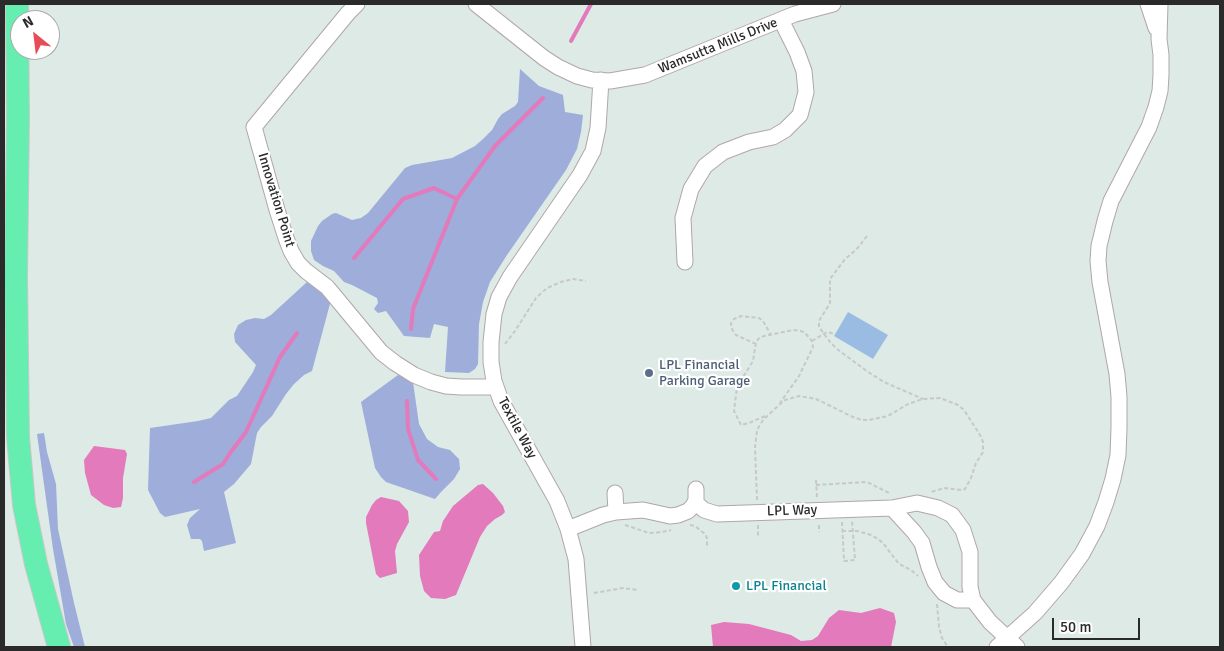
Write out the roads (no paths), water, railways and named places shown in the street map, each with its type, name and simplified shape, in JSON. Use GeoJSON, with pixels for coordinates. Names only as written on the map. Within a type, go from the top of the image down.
{"type":"FeatureCollection","features":[{"type":"Feature","properties":{"kind":"highway"},"geometry":{"type":"LineString","coordinates":[[17,4],[16,284],[18,437],[24,505],[36,564],[58,647]]}},
{"type":"Feature","properties":{"kind":"street"},"geometry":{"type":"LineString","coordinates":[[477,4],[558,67],[577,76],[601,80]]}},
{"type":"Feature","properties":{"kind":"street","name":"Wamsutta Mills Drive"},"geometry":{"type":"LineString","coordinates":[[601,80],[615,80],[645,75],[795,14],[833,4]]}},
{"type":"Feature","properties":{"kind":"street"},"geometry":{"type":"LineString","coordinates":[[1148,4],[1159,39]]}},
{"type":"Feature","properties":{"kind":"street"},"geometry":{"type":"LineString","coordinates":[[892,501],[922,543],[935,582],[944,592],[957,600],[973,600],[1007,644],[1054,591],[1082,554],[1097,526],[1106,502],[1118,454],[1119,398],[1100,282],[1099,246],[1111,201],[1149,127],[1156,107],[1161,75],[1160,4]]}},
{"type":"Feature","properties":{"kind":"street","name":"Innovation Point"},"geometry":{"type":"LineString","coordinates":[[352,7],[254,127],[277,210],[291,251],[298,263],[337,298],[381,352],[403,369],[414,376],[446,386],[496,387]]}},
{"type":"Feature","properties":{"kind":"street"},"geometry":{"type":"LineString","coordinates":[[685,262],[683,218],[691,189],[705,166],[723,152],[749,142],[773,137],[785,130],[800,114],[806,92],[804,71],[781,20]]}},
{"type":"Feature","properties":{"kind":"street","name":"Textile Way"},"geometry":{"type":"LineString","coordinates":[[583,647],[576,559],[568,529],[557,501],[501,401],[491,362],[491,342],[494,314],[499,297],[510,277],[580,175],[592,151],[598,128],[601,80]]}},
{"type":"Feature","properties":{"kind":"street"},"geometry":{"type":"LineString","coordinates":[[568,529],[603,515],[619,518],[615,493]]}},
{"type":"Feature","properties":{"kind":"street","name":"LPL Way"},"geometry":{"type":"LineString","coordinates":[[619,518],[643,510],[670,516],[678,515],[694,506],[696,496],[704,510],[716,514],[846,509],[892,501],[917,503],[938,508],[952,515],[963,530],[970,552],[970,587],[973,600]]}},
{"type":"Feature","properties":{"kind":"waterway"},"geometry":{"type":"LineString","coordinates":[[571,41],[591,4]]}},
{"type":"Feature","properties":{"kind":"waterway"},"geometry":{"type":"LineString","coordinates":[[411,329],[413,309],[457,199],[495,146],[543,98]]}},
{"type":"Feature","properties":{"kind":"waterway"},"geometry":{"type":"LineString","coordinates":[[354,258],[403,199],[434,188],[457,199]]}},
{"type":"Feature","properties":{"kind":"waterway"},"geometry":{"type":"LineString","coordinates":[[194,482],[223,464],[246,432],[280,357],[297,333]]}},
{"type":"Feature","properties":{"kind":"waterway"},"geometry":{"type":"LineString","coordinates":[[407,401],[408,429],[418,460],[436,479]]}},
{"type":"Feature","properties":{"kind":"place","name":"LPL Financial Parking Garage"},"geometry":{"type":"Point","coordinates":[649,373]}},
{"type":"Feature","properties":{"kind":"place","name":"LPL Financial"},"geometry":{"type":"Point","coordinates":[736,586]}}]}
